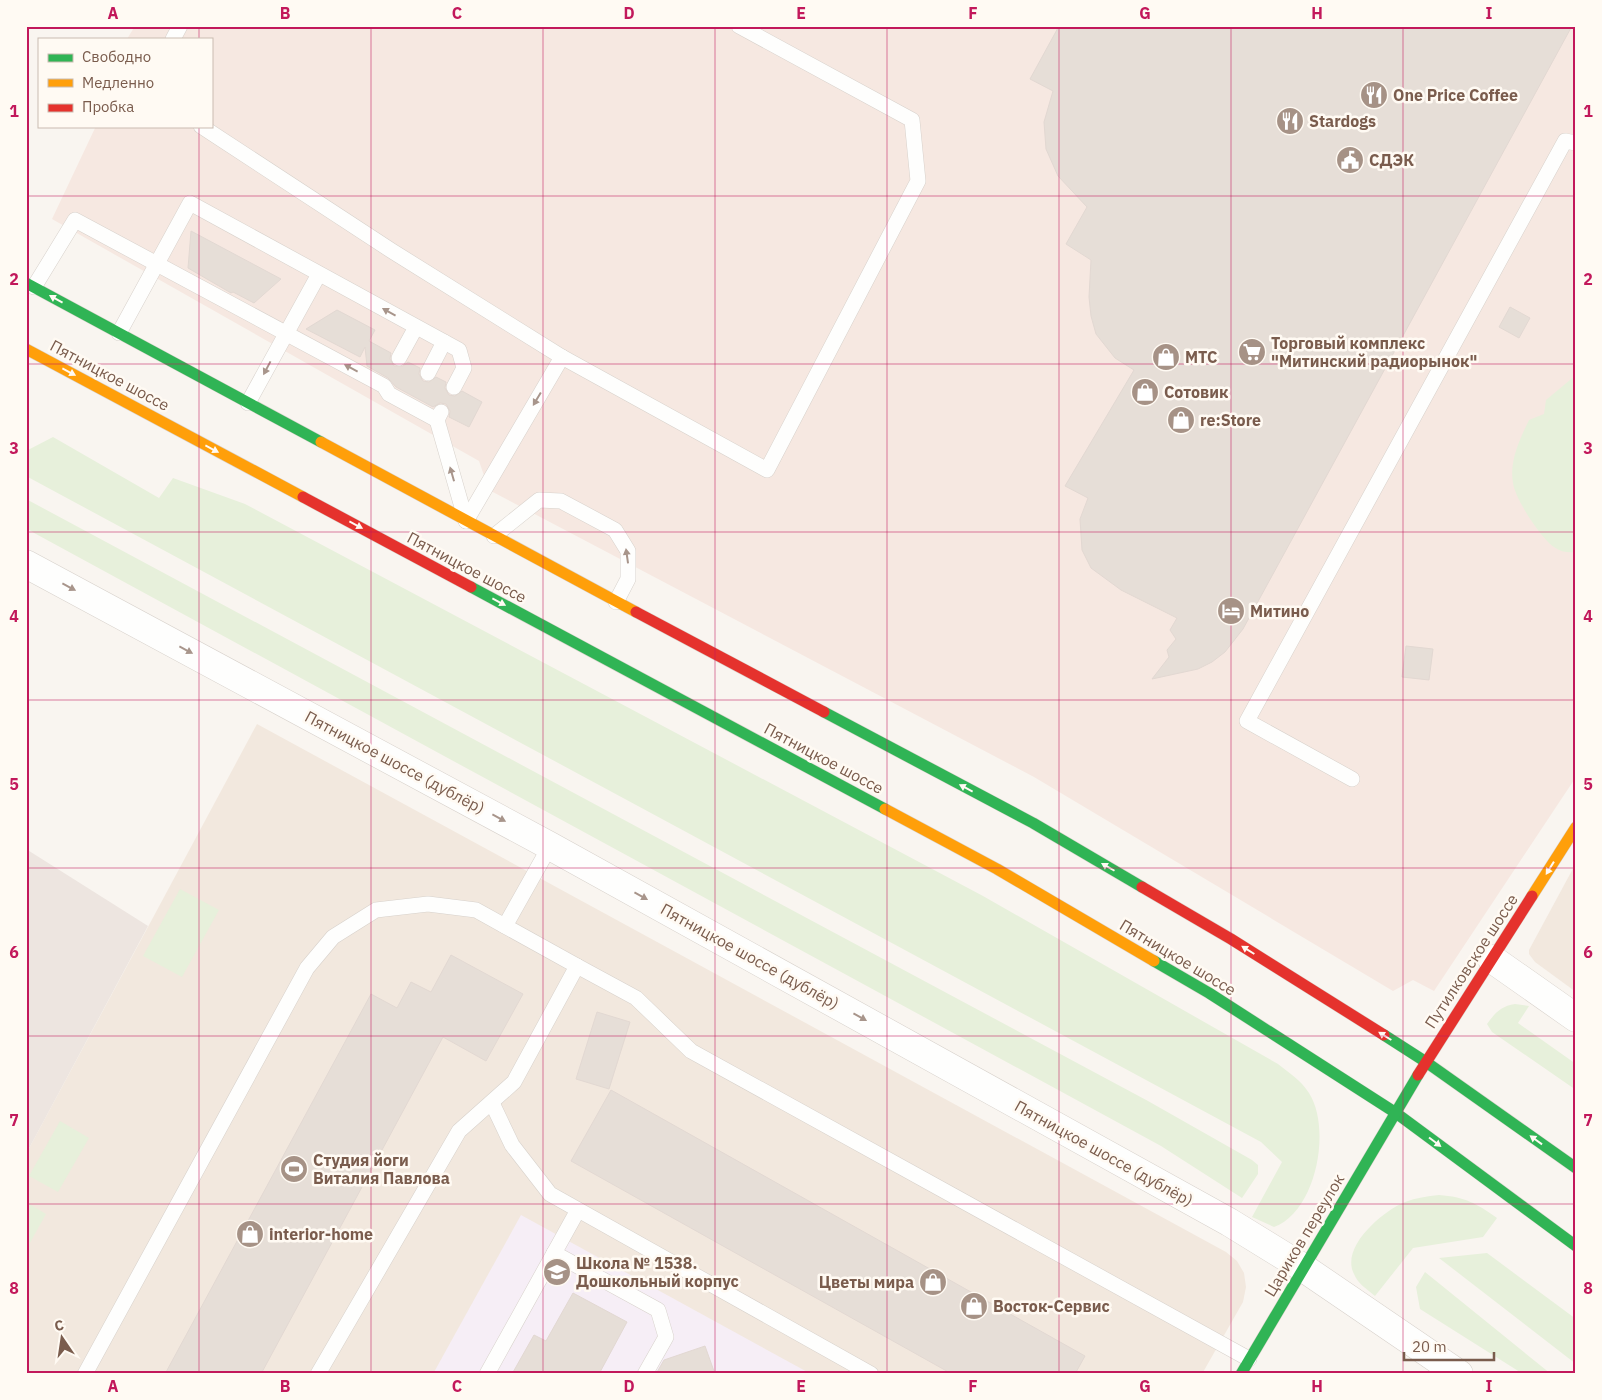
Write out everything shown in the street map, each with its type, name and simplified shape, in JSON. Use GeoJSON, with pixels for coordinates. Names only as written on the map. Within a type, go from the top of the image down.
{"type":"FeatureCollection","features":[{"type":"Feature","properties":{"kind":"main road"},"geometry":{"type":"LineString","coordinates":[[30,285],[616,602],[1033,823],[1232,939],[1426,1062],[1576,1168]]}},
{"type":"Feature","properties":{"kind":"main road","name":"Пятницкое шоссе"},"geometry":{"type":"LineString","coordinates":[[26,349],[997,869],[1208,993],[1396,1113],[1576,1246]]}},
{"type":"Feature","properties":{"kind":"main road","name":"Путилковское шоссе"},"geometry":{"type":"LineString","coordinates":[[1396,1113],[1426,1062],[1576,827]]}},
{"type":"Feature","properties":{"kind":"main road","name":"Цариков переулок"},"geometry":{"type":"LineString","coordinates":[[1240,1374],[1396,1113]]}},
{"type":"Feature","properties":{"kind":"street","name":"Пятницкое шоссе (дублёр)"},"geometry":{"type":"LineString","coordinates":[[26,564],[550,846],[1229,1222],[1302,1268],[1458,1374]]}},
{"type":"Feature","properties":{"kind":"street"},"geometry":{"type":"LineString","coordinates":[[1492,959],[1576,1018]]}},
{"type":"Feature","properties":{"kind":"lane"},"geometry":{"type":"LineString","coordinates":[[174,38],[180,26]]}},
{"type":"Feature","properties":{"kind":"lane"},"geometry":{"type":"LineString","coordinates":[[204,128],[562,357],[767,470],[918,181],[912,120],[739,26]]}},
{"type":"Feature","properties":{"kind":"lane"},"geometry":{"type":"LineString","coordinates":[[1352,779],[1247,722],[1565,140],[1576,143]]}},
{"type":"Feature","properties":{"kind":"lane"},"geometry":{"type":"LineString","coordinates":[[119,333],[190,203],[459,350],[464,368],[454,387]]}},
{"type":"Feature","properties":{"kind":"lane"},"geometry":{"type":"LineString","coordinates":[[30,285],[75,220],[286,334],[385,384],[389,394],[412,402],[439,416],[466,521]]}},
{"type":"Feature","properties":{"kind":"lane"},"geometry":{"type":"LineString","coordinates":[[248,403],[319,274]]}},
{"type":"Feature","properties":{"kind":"lane"},"geometry":{"type":"LineString","coordinates":[[399,358],[416,327]]}},
{"type":"Feature","properties":{"kind":"lane"},"geometry":{"type":"LineString","coordinates":[[428,373],[444,342]]}},
{"type":"Feature","properties":{"kind":"lane"},"geometry":{"type":"LineString","coordinates":[[466,521],[562,357]]}},
{"type":"Feature","properties":{"kind":"lane"},"geometry":{"type":"LineString","coordinates":[[494,536],[539,500],[561,501],[615,530],[628,552],[628,579],[616,602]]}},
{"type":"Feature","properties":{"kind":"lane"},"geometry":{"type":"LineString","coordinates":[[506,926],[550,846]]}},
{"type":"Feature","properties":{"kind":"lane"},"geometry":{"type":"LineString","coordinates":[[86,1374],[307,968],[333,937],[376,910],[428,904],[476,910],[636,998],[691,1051],[1249,1359]]}},
{"type":"Feature","properties":{"kind":"lane"},"geometry":{"type":"LineString","coordinates":[[318,1374],[459,1131],[514,1082],[577,966]]}},
{"type":"Feature","properties":{"kind":"lane"},"geometry":{"type":"LineString","coordinates":[[492,1103],[512,1145],[550,1194],[871,1374]]}},
{"type":"Feature","properties":{"kind":"lane"},"geometry":{"type":"LineString","coordinates":[[487,1374],[578,1210]]}},
{"type":"Feature","properties":{"kind":"lane"},"geometry":{"type":"LineString","coordinates":[[554,1253],[658,1310],[666,1337],[645,1374]]}},
{"type":"Feature","properties":{"kind":"shaded area"},"geometry":{"type":"Polygon","coordinates":[[[135,26],[1576,26],[1576,777],[1434,991],[1413,980],[1393,991],[1034,777],[489,490],[479,461],[52,219],[95,128],[212,128],[212,38],[128,38],[135,26]]]}},
{"type":"Feature","properties":{"kind":"shaded area"},"geometry":{"type":"Polygon","coordinates":[[[257,724],[1226,1252],[1237,1261],[1244,1273],[1246,1287],[1243,1302],[1202,1374],[26,1374],[26,1154],[257,724]]]}},
{"type":"Feature","properties":{"kind":"shaded area"},"geometry":{"type":"Polygon","coordinates":[[[26,849],[148,926],[26,1154],[26,849]]]}},
{"type":"Feature","properties":{"kind":"shaded area"},"geometry":{"type":"Polygon","coordinates":[[[1576,863],[1576,992],[1535,962],[1529,954],[1529,950],[1576,863]]]}},
{"type":"Feature","properties":{"kind":"shaded area","name":"Школа № 1538. Дошкольный корпус"},"geometry":{"type":"Polygon","coordinates":[[[521,1215],[811,1374],[433,1374],[521,1215]]]}},
{"type":"Feature","properties":{"kind":"green space"},"geometry":{"type":"Polygon","coordinates":[[[1576,375],[1576,417],[1573,420],[1576,434],[1576,552],[1570,552],[1554,547],[1536,527],[1518,498],[1512,475],[1516,450],[1529,420],[1544,414],[1546,400],[1576,375]]]}},
{"type":"Feature","properties":{"kind":"green space"},"geometry":{"type":"Polygon","coordinates":[[[53,437],[159,498],[173,478],[245,504],[983,896],[1278,1064],[1299,1080],[1306,1088],[1316,1108],[1319,1127],[1316,1168],[1310,1188],[1300,1205],[1289,1218],[1274,1227],[1252,1217],[1282,1162],[1261,1142],[26,476],[26,451],[53,437]]]}},
{"type":"Feature","properties":{"kind":"green space"},"geometry":{"type":"Polygon","coordinates":[[[26,499],[1148,1101],[1252,1160],[1258,1165],[1258,1174],[1242,1198],[1161,1146],[36,534],[26,528],[26,499]]]}},
{"type":"Feature","properties":{"kind":"green space"},"geometry":{"type":"Polygon","coordinates":[[[180,889],[219,910],[182,977],[143,956],[180,889]]]}},
{"type":"Feature","properties":{"kind":"green space"},"geometry":{"type":"Polygon","coordinates":[[[1515,1004],[1529,1006],[1518,1023],[1576,1064],[1576,1090],[1492,1032],[1487,1024],[1502,1008],[1515,1004]]]}},
{"type":"Feature","properties":{"kind":"green space"},"geometry":{"type":"Polygon","coordinates":[[[60,1121],[89,1138],[58,1192],[29,1176],[60,1121]]]}},
{"type":"Feature","properties":{"kind":"green space"},"geometry":{"type":"Polygon","coordinates":[[[1439,1195],[1456,1197],[1470,1202],[1497,1218],[1483,1237],[1413,1248],[1375,1296],[1360,1284],[1354,1274],[1351,1264],[1358,1242],[1366,1231],[1386,1213],[1396,1207],[1413,1199],[1439,1195]]]}},
{"type":"Feature","properties":{"kind":"green space"},"geometry":{"type":"Polygon","coordinates":[[[26,1202],[46,1214],[26,1250],[26,1202]]]}},
{"type":"Feature","properties":{"kind":"green space"},"geometry":{"type":"Polygon","coordinates":[[[1487,1253],[1576,1319],[1576,1364],[1439,1258],[1487,1253]]]}},
{"type":"Feature","properties":{"kind":"green space"},"geometry":{"type":"Polygon","coordinates":[[[1425,1272],[1551,1374],[1523,1374],[1420,1309],[1416,1287],[1425,1272]]]}},
{"type":"Feature","properties":{"kind":"building","name":"Торговый комплекс \"Митинский радиорынок\""},"geometry":{"type":"Polygon","coordinates":[[[1059,26],[1572,26],[1243,629],[1225,652],[1212,662],[1198,669],[1152,679],[1169,657],[1167,650],[1176,639],[1170,630],[1177,618],[1121,590],[1091,568],[1082,550],[1080,519],[1088,498],[1065,486],[1134,370],[1115,358],[1096,334],[1091,316],[1089,297],[1091,260],[1066,244],[1087,207],[1058,176],[1046,149],[1044,122],[1053,91],[1030,79],[1059,26]]]}},
{"type":"Feature","properties":{"kind":"building"},"geometry":{"type":"Polygon","coordinates":[[[191,231],[281,279],[254,303],[233,292],[231,293],[188,268],[191,231]]]}},
{"type":"Feature","properties":{"kind":"building"},"geometry":{"type":"Polygon","coordinates":[[[1510,307],[1530,318],[1519,338],[1499,327],[1510,307]]]}},
{"type":"Feature","properties":{"kind":"building"},"geometry":{"type":"Polygon","coordinates":[[[337,310],[375,330],[369,341],[391,353],[390,359],[394,366],[403,366],[408,362],[420,368],[419,374],[423,381],[429,382],[436,377],[446,382],[445,388],[449,395],[455,396],[462,391],[482,402],[469,427],[449,417],[450,411],[446,404],[440,403],[433,407],[396,387],[388,378],[367,366],[365,347],[360,357],[306,329],[337,310]]]}},
{"type":"Feature","properties":{"kind":"building"},"geometry":{"type":"Polygon","coordinates":[[[1406,646],[1433,649],[1429,680],[1402,677],[1406,646]]]}},
{"type":"Feature","properties":{"kind":"building"},"geometry":{"type":"Polygon","coordinates":[[[451,955],[523,994],[486,1061],[443,1037],[261,1374],[165,1374],[371,994],[397,1008],[411,982],[431,992],[451,955]]]}},
{"type":"Feature","properties":{"kind":"building"},"geometry":{"type":"Polygon","coordinates":[[[597,1012],[630,1022],[609,1089],[576,1079],[597,1012]]]}},
{"type":"Feature","properties":{"kind":"building"},"geometry":{"type":"Polygon","coordinates":[[[611,1090],[1085,1356],[1075,1374],[952,1374],[571,1161],[611,1090]]]}},
{"type":"Feature","properties":{"kind":"building"},"geometry":{"type":"Polygon","coordinates":[[[573,1293],[627,1322],[599,1374],[512,1374],[534,1335],[546,1341],[573,1293]]]}},
{"type":"Feature","properties":{"kind":"building"},"geometry":{"type":"Polygon","coordinates":[[[705,1346],[715,1374],[656,1374],[664,1360],[705,1346]]]}},
{"type":"Feature","properties":{"kind":"traffic: fast"},"geometry":{"type":"LineString","coordinates":[[26,283],[321,442]]}},
{"type":"Feature","properties":{"kind":"traffic: fast"},"geometry":{"type":"LineString","coordinates":[[471,587],[885,809]]}},
{"type":"Feature","properties":{"kind":"traffic: fast"},"geometry":{"type":"LineString","coordinates":[[824,712],[1033,823],[1142,887]]}},
{"type":"Feature","properties":{"kind":"traffic: fast"},"geometry":{"type":"LineString","coordinates":[[1154,961],[1209,993],[1396,1113],[1576,1246]]}},
{"type":"Feature","properties":{"kind":"traffic: fast"},"geometry":{"type":"LineString","coordinates":[[1384,1035],[1426,1062],[1576,1168]]}},
{"type":"Feature","properties":{"kind":"traffic: fast"},"geometry":{"type":"LineString","coordinates":[[1241,1374],[1418,1075]]}},
{"type":"Feature","properties":{"kind":"traffic: slow"},"geometry":{"type":"LineString","coordinates":[[26,349],[303,497]]}},
{"type":"Feature","properties":{"kind":"traffic: slow"},"geometry":{"type":"LineString","coordinates":[[321,442],[636,612]]}},
{"type":"Feature","properties":{"kind":"traffic: slow"},"geometry":{"type":"LineString","coordinates":[[885,809],[997,869],[1154,961]]}},
{"type":"Feature","properties":{"kind":"traffic: slow"},"geometry":{"type":"LineString","coordinates":[[1532,896],[1576,827]]}},
{"type":"Feature","properties":{"kind":"traffic: jam"},"geometry":{"type":"LineString","coordinates":[[303,497],[471,587]]}},
{"type":"Feature","properties":{"kind":"traffic: jam"},"geometry":{"type":"LineString","coordinates":[[636,612],[824,712]]}},
{"type":"Feature","properties":{"kind":"traffic: jam"},"geometry":{"type":"LineString","coordinates":[[1142,887],[1231,939],[1384,1035]]}},
{"type":"Feature","properties":{"kind":"traffic: jam"},"geometry":{"type":"LineString","coordinates":[[1418,1075],[1532,896]]}},
{"type":"Feature","properties":{"kind":"place","name":"One Price Coffee"},"geometry":{"type":"Point","coordinates":[1374,95]}},
{"type":"Feature","properties":{"kind":"place","name":"Stardogs"},"geometry":{"type":"Point","coordinates":[1290,121]}},
{"type":"Feature","properties":{"kind":"place","name":"СДЭК"},"geometry":{"type":"Point","coordinates":[1350,160]}},
{"type":"Feature","properties":{"kind":"place","name":"Торговый комплекс \"Митинский радиорынок\""},"geometry":{"type":"Point","coordinates":[1252,352]}},
{"type":"Feature","properties":{"kind":"place","name":"МТС"},"geometry":{"type":"Point","coordinates":[1166,357]}},
{"type":"Feature","properties":{"kind":"place","name":"Сотовик"},"geometry":{"type":"Point","coordinates":[1145,392]}},
{"type":"Feature","properties":{"kind":"place","name":"re:Store"},"geometry":{"type":"Point","coordinates":[1181,420]}},
{"type":"Feature","properties":{"kind":"place","name":"Митино"},"geometry":{"type":"Point","coordinates":[1231,611]}},
{"type":"Feature","properties":{"kind":"place","name":"Студия йоги Виталия Павлова"},"geometry":{"type":"Point","coordinates":[294,1169]}},
{"type":"Feature","properties":{"kind":"place","name":"interior-home"},"geometry":{"type":"Point","coordinates":[250,1234]}},
{"type":"Feature","properties":{"kind":"place","name":"Школа № 1538. Дошкольный корпус"},"geometry":{"type":"Point","coordinates":[557,1272]}},
{"type":"Feature","properties":{"kind":"place","name":"Цветы мира"},"geometry":{"type":"Point","coordinates":[933,1282]}},
{"type":"Feature","properties":{"kind":"place","name":"Восток-Сервис"},"geometry":{"type":"Point","coordinates":[974,1306]}}]}
